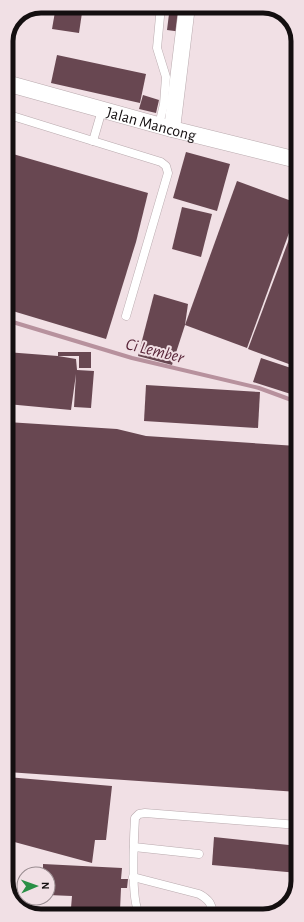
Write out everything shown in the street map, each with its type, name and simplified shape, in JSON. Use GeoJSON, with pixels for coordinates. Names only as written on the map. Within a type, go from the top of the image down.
{"type":"FeatureCollection","features":[{"type":"Feature","properties":{"kind":"street"},"geometry":{"type":"LineString","coordinates":[[166,127],[186,13]]}},
{"type":"Feature","properties":{"kind":"street","name":"Jalan Mancong"},"geometry":{"type":"LineString","coordinates":[[13,85],[166,127],[291,158]]}},
{"type":"Feature","properties":{"kind":"lane"},"geometry":{"type":"LineString","coordinates":[[160,13],[156,48],[166,77],[164,104],[166,127]]}},
{"type":"Feature","properties":{"kind":"lane"},"geometry":{"type":"LineString","coordinates":[[93,141],[102,110]]}},
{"type":"Feature","properties":{"kind":"lane"},"geometry":{"type":"LineString","coordinates":[[13,116],[161,162],[166,166],[168,174],[126,316]]}},
{"type":"Feature","properties":{"kind":"lane"},"geometry":{"type":"LineString","coordinates":[[137,909],[133,877],[135,818],[139,814],[145,813],[291,824]]}},
{"type":"Feature","properties":{"kind":"lane"},"geometry":{"type":"LineString","coordinates":[[134,846],[199,854]]}},
{"type":"Feature","properties":{"kind":"lane"},"geometry":{"type":"LineString","coordinates":[[133,877],[199,894],[206,898],[212,909]]}},
{"type":"Feature","properties":{"kind":"building"},"geometry":{"type":"Polygon","coordinates":[[[55,13],[82,13],[79,33],[52,29],[55,13]]]}},
{"type":"Feature","properties":{"kind":"building"},"geometry":{"type":"Polygon","coordinates":[[[169,13],[184,13],[182,32],[167,30],[169,13]]]}},
{"type":"Feature","properties":{"kind":"building"},"geometry":{"type":"Polygon","coordinates":[[[57,55],[146,74],[140,103],[51,83],[57,55]]]}},
{"type":"Feature","properties":{"kind":"building"},"geometry":{"type":"Polygon","coordinates":[[[143,95],[159,100],[156,113],[139,109],[143,95]]]}},
{"type":"Feature","properties":{"kind":"building"},"geometry":{"type":"Polygon","coordinates":[[[186,152],[230,164],[217,211],[173,198],[186,152]]]}},
{"type":"Feature","properties":{"kind":"building"},"geometry":{"type":"Polygon","coordinates":[[[13,154],[148,193],[136,242],[106,339],[13,311],[13,154]]]}},
{"type":"Feature","properties":{"kind":"building"},"geometry":{"type":"Polygon","coordinates":[[[237,181],[291,201],[291,227],[247,348],[185,325],[237,181]]]}},
{"type":"Feature","properties":{"kind":"building"},"geometry":{"type":"Polygon","coordinates":[[[182,207],[212,214],[201,257],[172,249],[182,207]]]}},
{"type":"Feature","properties":{"kind":"building"},"geometry":{"type":"Polygon","coordinates":[[[291,234],[291,365],[248,349],[291,234]]]}},
{"type":"Feature","properties":{"kind":"building"},"geometry":{"type":"Polygon","coordinates":[[[154,294],[188,304],[185,325],[172,365],[138,356],[154,294]]]}},
{"type":"Feature","properties":{"kind":"building"},"geometry":{"type":"Polygon","coordinates":[[[58,352],[91,352],[91,368],[79,368],[79,356],[58,356],[58,352]]]}},
{"type":"Feature","properties":{"kind":"building"},"geometry":{"type":"Polygon","coordinates":[[[13,353],[76,359],[77,370],[94,371],[91,408],[74,407],[76,374],[71,410],[13,405],[13,353]]]}},
{"type":"Feature","properties":{"kind":"building"},"geometry":{"type":"Polygon","coordinates":[[[261,358],[291,368],[291,394],[253,382],[261,358]]]}},
{"type":"Feature","properties":{"kind":"building"},"geometry":{"type":"Polygon","coordinates":[[[146,385],[260,392],[258,428],[144,421],[146,385]]]}},
{"type":"Feature","properties":{"kind":"building"},"geometry":{"type":"Polygon","coordinates":[[[13,422],[117,429],[146,436],[291,446],[291,792],[13,772],[13,422]]]}},
{"type":"Feature","properties":{"kind":"building"},"geometry":{"type":"Polygon","coordinates":[[[13,778],[112,786],[106,840],[95,840],[92,863],[13,842],[13,778]]]}},
{"type":"Feature","properties":{"kind":"building"},"geometry":{"type":"Polygon","coordinates":[[[214,837],[291,845],[291,872],[212,865],[214,837]]]}},
{"type":"Feature","properties":{"kind":"building"},"geometry":{"type":"Polygon","coordinates":[[[43,864],[122,868],[121,879],[128,879],[127,888],[121,888],[120,909],[71,908],[72,896],[56,895],[56,866],[43,866],[43,864]]]}},
{"type":"Feature","properties":{"kind":"waterway","name":"Ci Lember"},"geometry":{"type":"LineString","coordinates":[[13,322],[132,358],[259,388],[291,400]]}}]}
